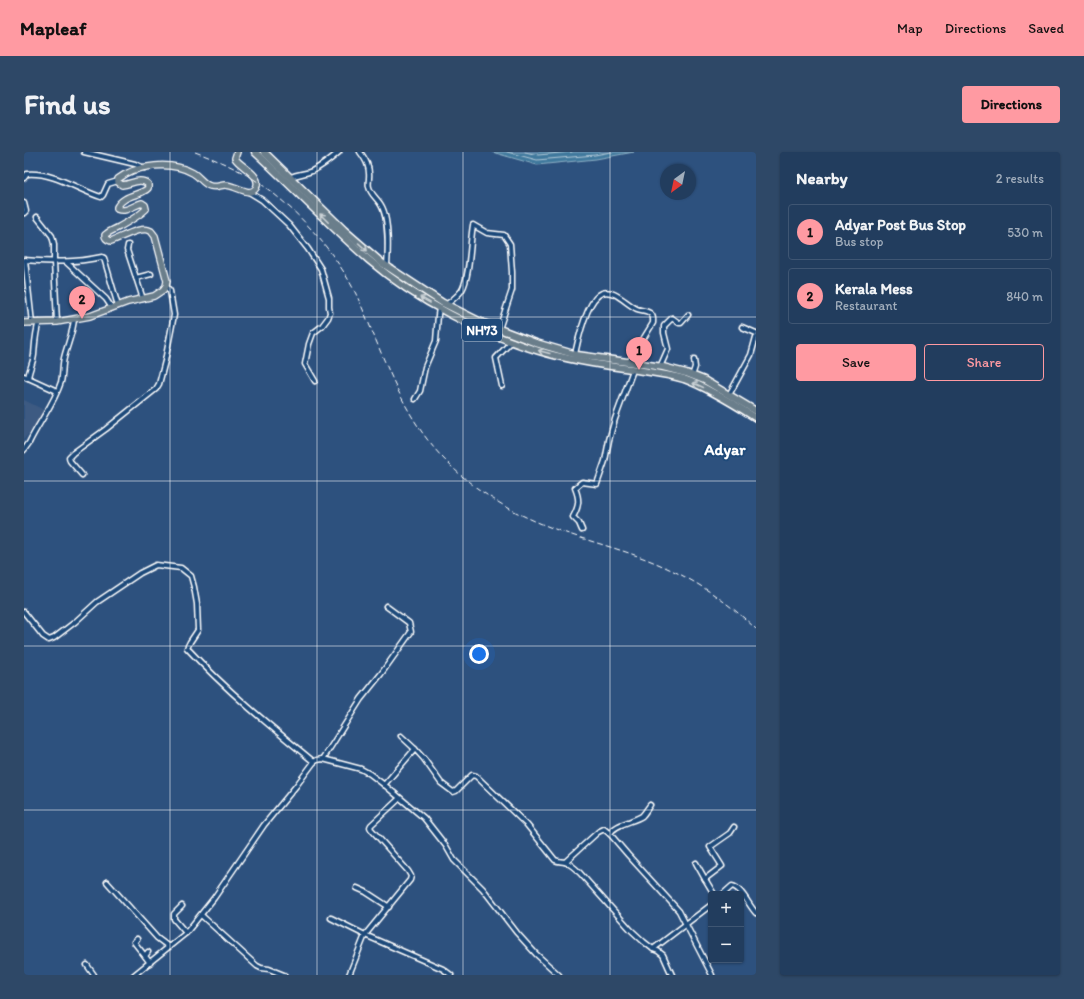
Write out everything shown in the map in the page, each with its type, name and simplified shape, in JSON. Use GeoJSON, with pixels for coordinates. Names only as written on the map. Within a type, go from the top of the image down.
{"type":"FeatureCollection","features":[{"type":"Feature","properties":{"kind":"highway","name":"NH73"},"geometry":{"type":"LineString","coordinates":[[256,152],[340,234],[370,261],[393,279],[439,308],[476,327],[539,351],[583,358],[629,362],[686,373],[704,380],[756,411]]}},
{"type":"Feature","properties":{"kind":"highway","name":"NH73"},"geometry":{"type":"LineString","coordinates":[[264,152],[344,230],[382,263],[446,305],[499,329],[583,358],[633,370],[684,379],[737,406],[756,418]]}},
{"type":"Feature","properties":{"kind":"main road"},"geometry":{"type":"LineString","coordinates":[[24,323],[57,322],[90,316],[128,302],[159,294],[166,286],[167,281],[155,236],[151,231],[142,230],[134,232],[111,241],[107,240],[106,238],[105,235],[107,232],[118,228],[144,212],[146,209],[142,203],[121,211],[117,209],[119,203],[133,195],[145,191],[148,188],[148,184],[143,181],[120,184],[118,181],[119,178],[144,168],[162,165],[174,166],[185,169],[205,184],[213,187],[225,185],[240,188],[249,192],[255,189],[257,182],[255,176],[237,162],[235,158],[237,152]]}},
{"type":"Feature","properties":{"kind":"street"},"geometry":{"type":"LineString","coordinates":[[84,152],[135,164],[144,168]]}},
{"type":"Feature","properties":{"kind":"street"},"geometry":{"type":"LineString","coordinates":[[291,178],[298,174],[311,171],[339,152]]}},
{"type":"Feature","properties":{"kind":"street"},"geometry":{"type":"LineString","coordinates":[[360,152],[366,160],[369,168],[369,186],[371,194],[380,204],[385,214],[388,251],[387,266]]}},
{"type":"Feature","properties":{"kind":"street"},"geometry":{"type":"LineString","coordinates":[[24,178],[27,174],[36,173],[51,176],[100,197],[104,195],[108,184],[118,181]]}},
{"type":"Feature","properties":{"kind":"street"},"geometry":{"type":"LineString","coordinates":[[249,192],[262,200],[289,225],[308,249],[321,269],[329,298],[330,313],[322,326],[313,333],[309,344],[306,364],[315,382]]}},
{"type":"Feature","properties":{"kind":"street"},"geometry":{"type":"LineString","coordinates":[[24,203],[26,211],[24,213]]}},
{"type":"Feature","properties":{"kind":"street"},"geometry":{"type":"LineString","coordinates":[[37,217],[52,236],[54,244],[57,322]]}},
{"type":"Feature","properties":{"kind":"street"},"geometry":{"type":"LineString","coordinates":[[446,305],[461,291],[464,286],[469,264],[473,225],[488,232],[504,235],[510,244],[512,290],[499,329]]}},
{"type":"Feature","properties":{"kind":"street"},"geometry":{"type":"LineString","coordinates":[[128,245],[127,250],[143,299]]}},
{"type":"Feature","properties":{"kind":"street"},"geometry":{"type":"LineString","coordinates":[[32,323],[24,260],[66,262],[82,261],[102,257],[104,258],[115,307]]}},
{"type":"Feature","properties":{"kind":"street"},"geometry":{"type":"LineString","coordinates":[[66,262],[115,307]]}},
{"type":"Feature","properties":{"kind":"street"},"geometry":{"type":"LineString","coordinates":[[136,278],[150,274]]}},
{"type":"Feature","properties":{"kind":"street"},"geometry":{"type":"LineString","coordinates":[[82,475],[70,461],[69,457],[73,452],[106,429],[156,389],[160,384],[166,361],[174,315],[170,291],[166,286]]}},
{"type":"Feature","properties":{"kind":"street"},"geometry":{"type":"LineString","coordinates":[[575,354],[584,321],[594,299],[601,294],[608,293],[615,295],[638,309],[647,311],[653,317],[653,323],[629,362]]}},
{"type":"Feature","properties":{"kind":"street"},"geometry":{"type":"LineString","coordinates":[[415,399],[420,391],[422,375],[436,341],[439,308]]}},
{"type":"Feature","properties":{"kind":"street"},"geometry":{"type":"LineString","coordinates":[[660,367],[668,349],[664,326],[672,318],[681,323],[688,315]]}},
{"type":"Feature","properties":{"kind":"street"},"geometry":{"type":"LineString","coordinates":[[24,450],[57,391],[62,377],[63,359],[72,331],[74,319]]}},
{"type":"Feature","properties":{"kind":"street"},"geometry":{"type":"LineString","coordinates":[[40,322],[35,336],[34,356],[26,377],[57,391]]}},
{"type":"Feature","properties":{"kind":"street"},"geometry":{"type":"LineString","coordinates":[[742,327],[756,333]]}},
{"type":"Feature","properties":{"kind":"street"},"geometry":{"type":"LineString","coordinates":[[729,395],[751,355],[756,337]]}},
{"type":"Feature","properties":{"kind":"street"},"geometry":{"type":"LineString","coordinates":[[502,386],[496,358],[512,341]]}},
{"type":"Feature","properties":{"kind":"street"},"geometry":{"type":"LineString","coordinates":[[751,355],[756,355]]}},
{"type":"Feature","properties":{"kind":"street"},"geometry":{"type":"LineString","coordinates":[[692,376],[695,367],[694,360]]}},
{"type":"Feature","properties":{"kind":"street"},"geometry":{"type":"LineString","coordinates":[[582,530],[579,523],[573,517],[578,508],[579,496],[575,488],[582,482],[597,484],[605,461],[615,419],[633,370]]}},
{"type":"Feature","properties":{"kind":"street"},"geometry":{"type":"LineString","coordinates":[[24,612],[43,636],[49,640],[54,638],[75,622],[97,602],[140,573],[156,565],[181,568],[191,576],[197,604],[198,630],[187,648],[204,667],[252,711],[314,762]]}},
{"type":"Feature","properties":{"kind":"street"},"geometry":{"type":"LineString","coordinates":[[323,759],[361,699],[411,632],[409,623],[386,606]]}},
{"type":"Feature","properties":{"kind":"street"},"geometry":{"type":"LineString","coordinates":[[401,736],[424,759],[441,783],[453,792],[456,791],[472,775],[476,776],[527,825],[555,860],[572,865],[631,930],[644,942],[663,955],[672,975]]}},
{"type":"Feature","properties":{"kind":"street"},"geometry":{"type":"LineString","coordinates":[[384,785],[415,749]]}},
{"type":"Feature","properties":{"kind":"street"},"geometry":{"type":"LineString","coordinates":[[134,975],[186,933],[214,898],[264,825],[314,762],[323,759],[361,769],[370,774],[424,818],[446,846],[454,860],[483,889],[517,933],[536,954],[559,975]]}},
{"type":"Feature","properties":{"kind":"street"},"geometry":{"type":"LineString","coordinates":[[349,975],[365,935],[410,880],[411,876],[408,871],[370,827],[400,798]]}},
{"type":"Feature","properties":{"kind":"street"},"geometry":{"type":"LineString","coordinates":[[610,834],[611,831],[643,815],[650,805]]}},
{"type":"Feature","properties":{"kind":"street"},"geometry":{"type":"LineString","coordinates":[[705,879],[722,866],[710,847],[730,833],[734,827]]}},
{"type":"Feature","properties":{"kind":"street"},"geometry":{"type":"LineString","coordinates":[[565,862],[598,832],[604,829],[679,911],[712,975]]}},
{"type":"Feature","properties":{"kind":"street"},"geometry":{"type":"LineString","coordinates":[[696,863],[712,891]]}},
{"type":"Feature","properties":{"kind":"street"},"geometry":{"type":"LineString","coordinates":[[107,882],[157,938],[169,948]]}},
{"type":"Feature","properties":{"kind":"street"},"geometry":{"type":"LineString","coordinates":[[726,891],[732,886],[736,887],[740,891]]}},
{"type":"Feature","properties":{"kind":"street"},"geometry":{"type":"LineString","coordinates":[[357,888],[389,907]]}},
{"type":"Feature","properties":{"kind":"street"},"geometry":{"type":"LineString","coordinates":[[744,896],[756,913]]}},
{"type":"Feature","properties":{"kind":"street"},"geometry":{"type":"LineString","coordinates":[[182,906],[174,914],[174,919],[186,933]]}},
{"type":"Feature","properties":{"kind":"street"},"geometry":{"type":"LineString","coordinates":[[653,948],[708,907]]}},
{"type":"Feature","properties":{"kind":"street"},"geometry":{"type":"LineString","coordinates":[[201,915],[257,966],[284,975]]}},
{"type":"Feature","properties":{"kind":"street"},"geometry":{"type":"LineString","coordinates":[[331,918],[365,935],[442,969],[451,975]]}},
{"type":"Feature","properties":{"kind":"street"},"geometry":{"type":"LineString","coordinates":[[137,939],[134,942],[147,954],[150,963]]}},
{"type":"Feature","properties":{"kind":"street"},"geometry":{"type":"LineString","coordinates":[[87,964],[94,975]]}},
{"type":"Feature","properties":{"kind":"shaded area"},"geometry":{"type":"Polygon","coordinates":[[[24,400],[44,410],[36,425],[24,439],[24,400]]]}},
{"type":"Feature","properties":{"kind":"water"},"geometry":{"type":"Polygon","coordinates":[[[492,152],[634,152],[596,159],[537,165],[492,152]]]}},
{"type":"Feature","properties":{"kind":"railway"},"geometry":{"type":"LineString","coordinates":[[195,152],[228,165],[258,182],[287,205],[314,232],[337,262],[356,294],[393,379],[414,420],[442,457],[465,479],[504,506],[532,520],[562,532],[638,556],[691,580],[736,611],[756,629]]}},
{"type":"Feature","properties":{"kind":"place","name":"Kerala Mess"},"geometry":{"type":"Point","coordinates":[82,319]}},
{"type":"Feature","properties":{"kind":"place","name":"Adyar Post Bus Stop"},"geometry":{"type":"Point","coordinates":[639,370]}},
{"type":"Feature","properties":{"kind":"district","name":"Adyar"},"geometry":{"type":"Point","coordinates":[725,449]}}]}
